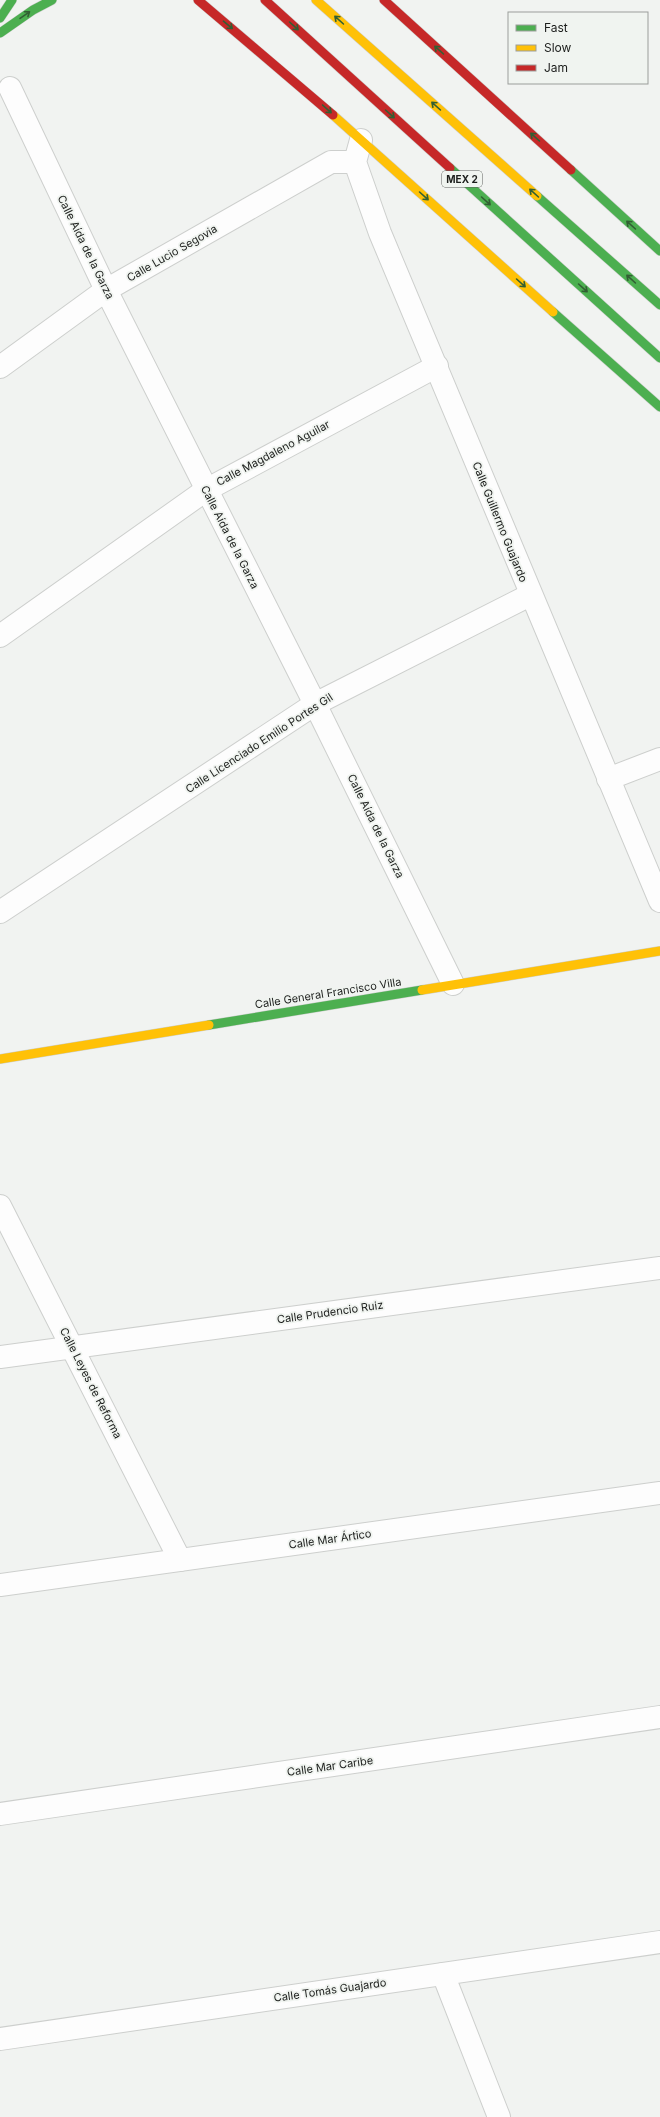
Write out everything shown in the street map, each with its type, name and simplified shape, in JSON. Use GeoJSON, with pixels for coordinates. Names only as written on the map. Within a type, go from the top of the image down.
{"type":"FeatureCollection","features":[{"type":"Feature","properties":{"kind":"main road"},"geometry":{"type":"LineString","coordinates":[[0,18],[12,0]]}},
{"type":"Feature","properties":{"kind":"main road"},"geometry":{"type":"LineString","coordinates":[[0,33],[32,10],[52,0]]}},
{"type":"Feature","properties":{"kind":"main road","name":"MEX 2"},"geometry":{"type":"LineString","coordinates":[[265,0],[660,358]]}},
{"type":"Feature","properties":{"kind":"main road"},"geometry":{"type":"LineString","coordinates":[[316,0],[660,305]]}},
{"type":"Feature","properties":{"kind":"main road"},"geometry":{"type":"LineString","coordinates":[[384,0],[660,251]]}},
{"type":"Feature","properties":{"kind":"main road"},"geometry":{"type":"LineString","coordinates":[[202,2],[311,95],[660,407]]}},
{"type":"Feature","properties":{"kind":"main road","name":"Calle General Francisco Villa"},"geometry":{"type":"LineString","coordinates":[[0,1059],[660,951]]}},
{"type":"Feature","properties":{"kind":"street","name":"Calle Aída de la Garza"},"geometry":{"type":"LineString","coordinates":[[10,88],[106,290],[206,490],[316,704],[453,984]]}},
{"type":"Feature","properties":{"kind":"street"},"geometry":{"type":"LineString","coordinates":[[354,162],[361,140]]}},
{"type":"Feature","properties":{"kind":"street","name":"Calle Lucio Segovia"},"geometry":{"type":"LineString","coordinates":[[0,367],[106,290],[331,162],[354,162]]}},
{"type":"Feature","properties":{"kind":"street","name":"Calle Guillermo Guajardo"},"geometry":{"type":"LineString","coordinates":[[354,162],[380,233],[437,366],[530,595],[660,901]]}},
{"type":"Feature","properties":{"kind":"street","name":"Calle Magdaleno Aguilar"},"geometry":{"type":"LineString","coordinates":[[0,636],[206,490],[437,366]]}},
{"type":"Feature","properties":{"kind":"street","name":"Calle Licenciado Emilio Portes Gil"},"geometry":{"type":"LineString","coordinates":[[0,912],[316,704],[530,595]]}},
{"type":"Feature","properties":{"kind":"street"},"geometry":{"type":"LineString","coordinates":[[608,779],[660,759]]}},
{"type":"Feature","properties":{"kind":"street","name":"Calle Leyes de Reforma"},"geometry":{"type":"LineString","coordinates":[[0,1206],[180,1560]]}},
{"type":"Feature","properties":{"kind":"street","name":"Calle Prudencio Ruiz"},"geometry":{"type":"LineString","coordinates":[[0,1357],[72,1346],[660,1268]]}},
{"type":"Feature","properties":{"kind":"street","name":"Calle Mar Ártico"},"geometry":{"type":"LineString","coordinates":[[0,1585],[660,1493]]}},
{"type":"Feature","properties":{"kind":"street","name":"Calle Mar Caribe"},"geometry":{"type":"LineString","coordinates":[[0,1814],[660,1717]]}},
{"type":"Feature","properties":{"kind":"street","name":"Calle Tomás Guajardo"},"geometry":{"type":"LineString","coordinates":[[0,2039],[660,1942]]}},
{"type":"Feature","properties":{"kind":"street"},"geometry":{"type":"LineString","coordinates":[[443,1974],[499,2117]]}},
{"type":"Feature","properties":{"kind":"traffic: fast"},"geometry":{"type":"LineString","coordinates":[[0,18],[12,0]]}},
{"type":"Feature","properties":{"kind":"traffic: fast"},"geometry":{"type":"LineString","coordinates":[[0,33],[33,10],[52,0]]}},
{"type":"Feature","properties":{"kind":"traffic: fast"},"geometry":{"type":"LineString","coordinates":[[450,168],[660,358]]}},
{"type":"Feature","properties":{"kind":"traffic: fast"},"geometry":{"type":"LineString","coordinates":[[571,170],[660,251]]}},
{"type":"Feature","properties":{"kind":"traffic: fast"},"geometry":{"type":"LineString","coordinates":[[537,196],[660,305]]}},
{"type":"Feature","properties":{"kind":"traffic: fast"},"geometry":{"type":"LineString","coordinates":[[553,312],[660,407]]}},
{"type":"Feature","properties":{"kind":"traffic: fast"},"geometry":{"type":"LineString","coordinates":[[209,1025],[422,990]]}},
{"type":"Feature","properties":{"kind":"traffic: slow"},"geometry":{"type":"LineString","coordinates":[[316,0],[537,196]]}},
{"type":"Feature","properties":{"kind":"traffic: slow"},"geometry":{"type":"LineString","coordinates":[[333,115],[553,312]]}},
{"type":"Feature","properties":{"kind":"traffic: slow"},"geometry":{"type":"LineString","coordinates":[[422,990],[660,951]]}},
{"type":"Feature","properties":{"kind":"traffic: slow"},"geometry":{"type":"LineString","coordinates":[[0,1059],[209,1025]]}},
{"type":"Feature","properties":{"kind":"traffic: jam"},"geometry":{"type":"LineString","coordinates":[[198,0],[333,115]]}},
{"type":"Feature","properties":{"kind":"traffic: jam"},"geometry":{"type":"LineString","coordinates":[[265,0],[450,168]]}},
{"type":"Feature","properties":{"kind":"traffic: jam"},"geometry":{"type":"LineString","coordinates":[[384,0],[571,170]]}}]}
